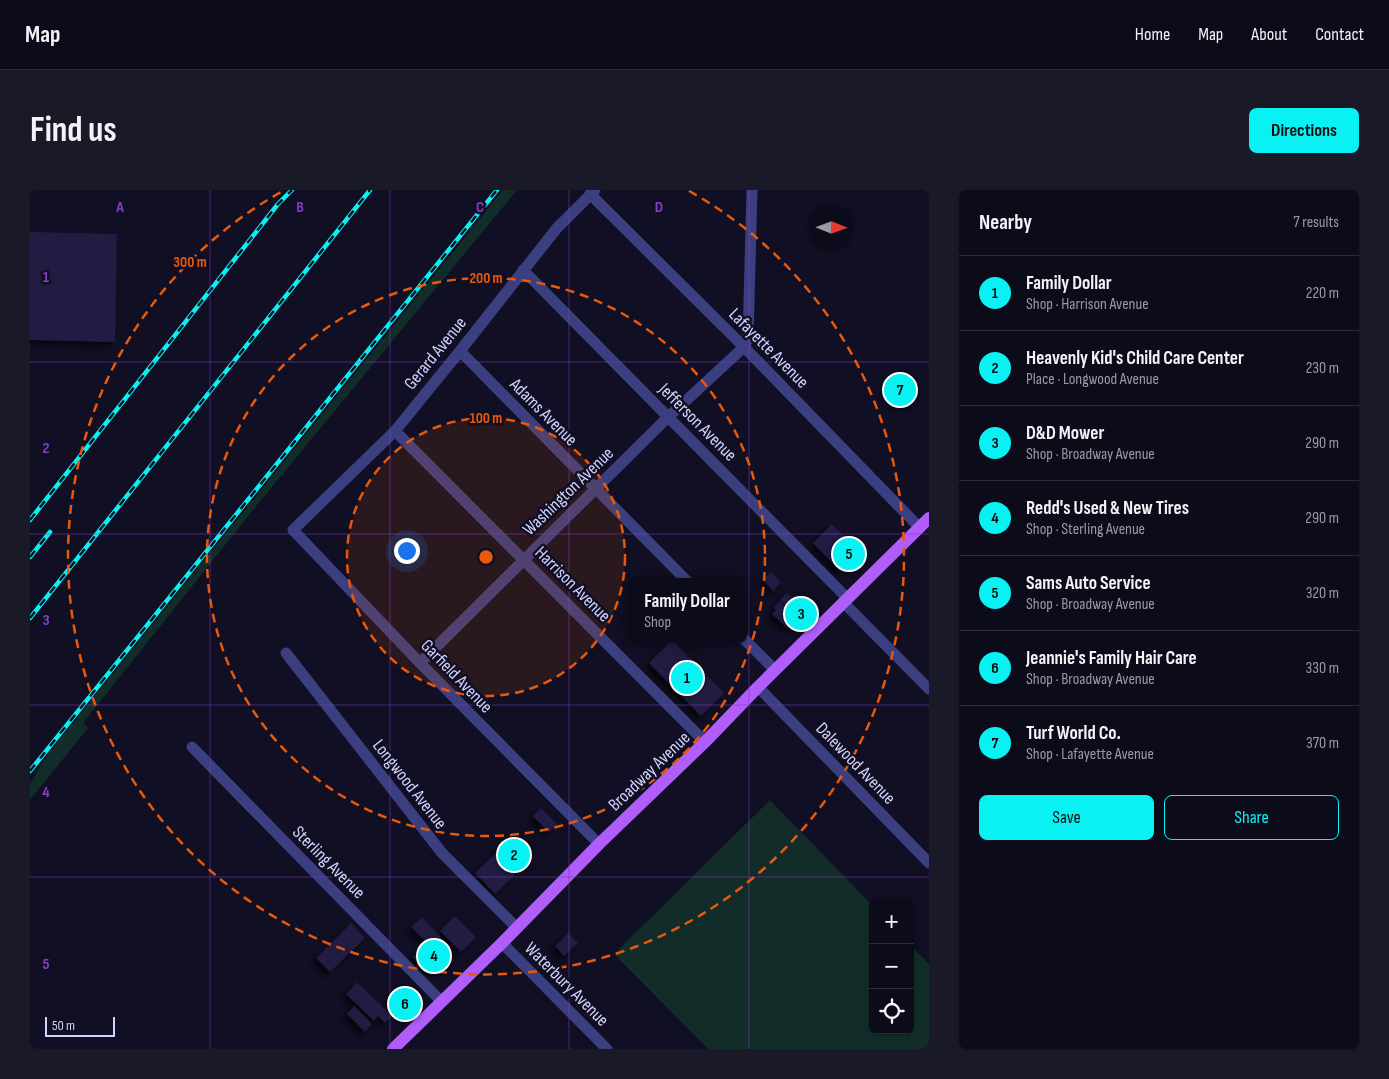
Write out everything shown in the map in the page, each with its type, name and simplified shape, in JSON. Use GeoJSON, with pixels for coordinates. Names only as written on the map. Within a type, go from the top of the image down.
{"type":"FeatureCollection","features":[{"type":"Feature","properties":{"kind":"main road","name":"Broadway Avenue"},"geometry":{"type":"LineString","coordinates":[[393,1049],[924,523]]}},
{"type":"Feature","properties":{"kind":"street"},"geometry":{"type":"LineString","coordinates":[[744,347],[748,339],[752,190]]}},
{"type":"Feature","properties":{"kind":"street","name":"Lafayette Avenue"},"geometry":{"type":"LineString","coordinates":[[592,192],[744,347],[924,523]]}},
{"type":"Feature","properties":{"kind":"street","name":"Gerard Avenue"},"geometry":{"type":"LineString","coordinates":[[293,530],[395,431],[557,228],[592,192]]}},
{"type":"Feature","properties":{"kind":"street","name":"Jefferson Avenue"},"geometry":{"type":"LineString","coordinates":[[523,270],[668,417],[929,689]]}},
{"type":"Feature","properties":{"kind":"street","name":"Washington Avenue"},"geometry":{"type":"LineString","coordinates":[[420,663],[668,417],[744,347]]}},
{"type":"Feature","properties":{"kind":"street","name":"Adams Avenue"},"geometry":{"type":"LineString","coordinates":[[460,351],[684,578]]}},
{"type":"Feature","properties":{"kind":"street","name":"Harrison Avenue"},"geometry":{"type":"LineString","coordinates":[[395,431],[705,742]]}},
{"type":"Feature","properties":{"kind":"street","name":"Garfield Avenue"},"geometry":{"type":"LineString","coordinates":[[293,530],[420,663],[599,844]]}},
{"type":"Feature","properties":{"kind":"street"},"geometry":{"type":"LineString","coordinates":[[747,642],[775,670]]}},
{"type":"Feature","properties":{"kind":"street","name":"Longwood Avenue"},"geometry":{"type":"LineString","coordinates":[[286,653],[442,853],[517,928]]}},
{"type":"Feature","properties":{"kind":"street","name":"Dalewood Avenue"},"geometry":{"type":"LineString","coordinates":[[758,687],[929,863]]}},
{"type":"Feature","properties":{"kind":"street","name":"Sterling Avenue"},"geometry":{"type":"LineString","coordinates":[[192,747],[441,1001]]}},
{"type":"Feature","properties":{"kind":"street","name":"Waterbury Avenue"},"geometry":{"type":"LineString","coordinates":[[502,943],[607,1049]]}},
{"type":"Feature","properties":{"kind":"green space"},"geometry":{"type":"Polygon","coordinates":[[[503,190],[517,190],[257,505],[83,723],[88,728],[30,800],[30,784],[47,755],[503,190]]]}},
{"type":"Feature","properties":{"kind":"green space"},"geometry":{"type":"Polygon","coordinates":[[[770,800],[869,902],[869,1034],[914,1034],[914,949],[929,964],[929,1049],[708,1049],[614,954],[770,800]]]}},
{"type":"Feature","properties":{"kind":"building"},"geometry":{"type":"Polygon","coordinates":[[[30,232],[117,234],[115,342],[30,340],[30,232]]]}},
{"type":"Feature","properties":{"kind":"building"},"geometry":{"type":"Polygon","coordinates":[[[832,524],[860,552],[840,571],[813,543],[832,524]]]}},
{"type":"Feature","properties":{"kind":"building"},"geometry":{"type":"Polygon","coordinates":[[[771,572],[781,582],[773,591],[763,580],[771,572]]]}},
{"type":"Feature","properties":{"kind":"building"},"geometry":{"type":"Polygon","coordinates":[[[787,593],[806,612],[799,619],[780,600],[787,593]]]}},
{"type":"Feature","properties":{"kind":"building"},"geometry":{"type":"Polygon","coordinates":[[[780,601],[797,618],[787,628],[772,614],[776,610],[774,607],[780,601]]]}},
{"type":"Feature","properties":{"kind":"building"},"geometry":{"type":"Polygon","coordinates":[[[669,643],[675,643],[724,693],[701,716],[649,663],[669,643]]]}},
{"type":"Feature","properties":{"kind":"building"},"geometry":{"type":"Polygon","coordinates":[[[541,808],[557,824],[549,833],[533,816],[541,808]]]}},
{"type":"Feature","properties":{"kind":"building"},"geometry":{"type":"Polygon","coordinates":[[[512,837],[531,857],[516,872],[496,852],[512,837]]]}},
{"type":"Feature","properties":{"kind":"building"},"geometry":{"type":"Polygon","coordinates":[[[496,853],[516,874],[495,894],[475,873],[496,853]]]}},
{"type":"Feature","properties":{"kind":"building"},"geometry":{"type":"Polygon","coordinates":[[[455,916],[476,937],[461,952],[440,931],[455,916]]]}},
{"type":"Feature","properties":{"kind":"building"},"geometry":{"type":"Polygon","coordinates":[[[422,917],[450,947],[426,971],[413,957],[427,943],[411,927],[422,917]]]}},
{"type":"Feature","properties":{"kind":"building"},"geometry":{"type":"Polygon","coordinates":[[[351,923],[365,938],[330,972],[316,958],[351,923]]]}},
{"type":"Feature","properties":{"kind":"building"},"geometry":{"type":"Polygon","coordinates":[[[568,933],[578,943],[564,956],[555,946],[568,933]]]}},
{"type":"Feature","properties":{"kind":"building"},"geometry":{"type":"Polygon","coordinates":[[[357,982],[392,1016],[385,1023],[378,1016],[374,1021],[346,994],[357,982]]]}},
{"type":"Feature","properties":{"kind":"building"},"geometry":{"type":"Polygon","coordinates":[[[395,993],[407,1004],[399,1013],[387,1002],[395,993]]]}},
{"type":"Feature","properties":{"kind":"building"},"geometry":{"type":"Polygon","coordinates":[[[354,1006],[372,1024],[365,1032],[347,1014],[354,1006]]]}},
{"type":"Feature","properties":{"kind":"railway"},"geometry":{"type":"LineString","coordinates":[[30,520],[278,204],[292,190]]}},
{"type":"Feature","properties":{"kind":"railway"},"geometry":{"type":"LineString","coordinates":[[30,618],[370,190]]}},
{"type":"Feature","properties":{"kind":"railway"},"geometry":{"type":"LineString","coordinates":[[30,771],[497,190]]}},
{"type":"Feature","properties":{"kind":"railway"},"geometry":{"type":"LineString","coordinates":[[30,557],[50,532]]}},
{"type":"Feature","properties":{"kind":"place","name":"Turf World Co."},"geometry":{"type":"Point","coordinates":[900,390]}},
{"type":"Feature","properties":{"kind":"place","name":"Sams Auto Service"},"geometry":{"type":"Point","coordinates":[849,554]}},
{"type":"Feature","properties":{"kind":"place","name":"D&D Mower"},"geometry":{"type":"Point","coordinates":[801,614]}},
{"type":"Feature","properties":{"kind":"place","name":"Family Dollar"},"geometry":{"type":"Point","coordinates":[687,678]}},
{"type":"Feature","properties":{"kind":"place","name":"Heavenly Kid's Child Care Center"},"geometry":{"type":"Point","coordinates":[514,855]}},
{"type":"Feature","properties":{"kind":"place","name":"Redd's Used & New Tires"},"geometry":{"type":"Point","coordinates":[434,956]}},
{"type":"Feature","properties":{"kind":"place","name":"Jeannie's Family Hair Care"},"geometry":{"type":"Point","coordinates":[405,1004]}}]}
